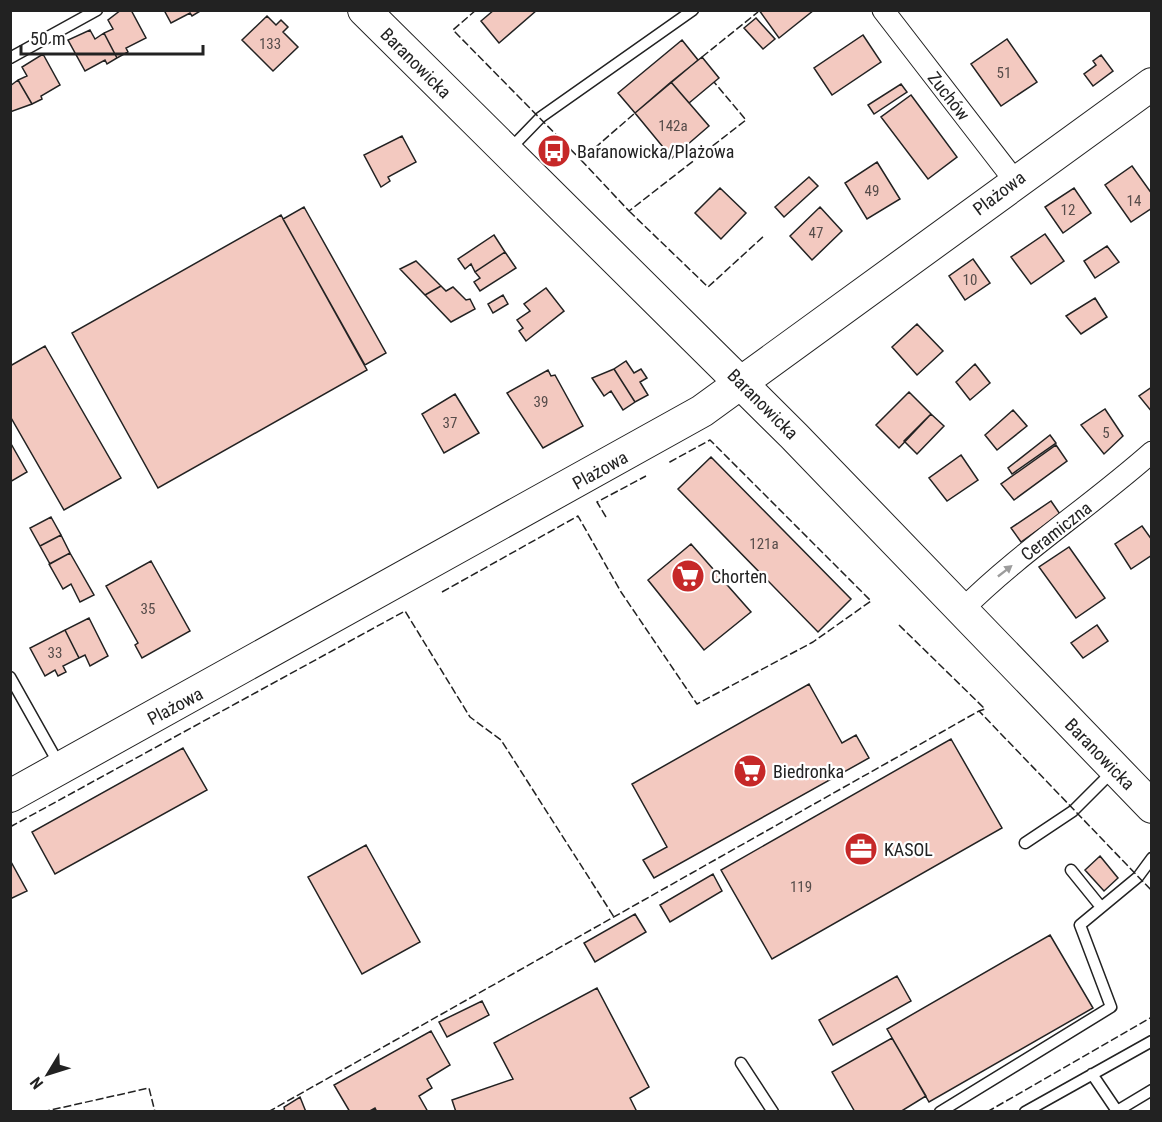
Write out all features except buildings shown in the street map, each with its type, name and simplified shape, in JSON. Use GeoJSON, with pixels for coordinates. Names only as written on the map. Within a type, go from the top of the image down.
{"type":"FeatureCollection","features":[{"type":"Feature","properties":{"kind":"street","name":"Baranowicka"},"geometry":{"type":"LineString","coordinates":[[364,10],[742,383],[1152,807]]}},
{"type":"Feature","properties":{"kind":"street","name":"Zuchów"},"geometry":{"type":"LineString","coordinates":[[883,10],[1015,181]]}},
{"type":"Feature","properties":{"kind":"street","name":"Plażowa"},"geometry":{"type":"LineString","coordinates":[[10,796],[702,411],[1015,181],[1152,84]]}},
{"type":"Feature","properties":{"kind":"street","name":"Ceramiczna"},"geometry":{"type":"LineString","coordinates":[[962,610],[991,582],[1122,480],[1152,452]]}},
{"type":"Feature","properties":{"kind":"lane"},"geometry":{"type":"LineString","coordinates":[[10,58],[98,10]]}},
{"type":"Feature","properties":{"kind":"lane"},"geometry":{"type":"LineString","coordinates":[[506,152],[541,117],[693,10]]}},
{"type":"Feature","properties":{"kind":"lane"},"geometry":{"type":"LineString","coordinates":[[10,677],[61,768]]}},
{"type":"Feature","properties":{"kind":"lane"},"geometry":{"type":"LineString","coordinates":[[1025,843],[1073,811],[1114,769]]}},
{"type":"Feature","properties":{"kind":"lane"},"geometry":{"type":"LineString","coordinates":[[940,1112],[1111,1007],[1080,925],[1138,877],[1152,858]]}},
{"type":"Feature","properties":{"kind":"lane"},"geometry":{"type":"LineString","coordinates":[[1071,870],[1101,907]]}},
{"type":"Feature","properties":{"kind":"lane"},"geometry":{"type":"LineString","coordinates":[[1025,1112],[1152,1041]]}},
{"type":"Feature","properties":{"kind":"lane"},"geometry":{"type":"LineString","coordinates":[[741,1063],[773,1112]]}},
{"type":"Feature","properties":{"kind":"lane"},"geometry":{"type":"LineString","coordinates":[[1092,1074],[1117,1111],[1152,1090]]}},
{"type":"Feature","properties":{"kind":"fence"},"geometry":{"type":"LineString","coordinates":[[476,10],[453,30],[581,160],[635,113]]}},
{"type":"Feature","properties":{"kind":"fence"},"geometry":{"type":"LineString","coordinates":[[702,57],[758,12]]}},
{"type":"Feature","properties":{"kind":"fence"},"geometry":{"type":"LineString","coordinates":[[581,160],[629,211],[746,120],[714,82]]}},
{"type":"Feature","properties":{"kind":"fence"},"geometry":{"type":"LineString","coordinates":[[629,211],[708,287],[765,235]]}},
{"type":"Feature","properties":{"kind":"fence"},"geometry":{"type":"LineString","coordinates":[[442,592],[578,516],[621,592],[697,704],[813,642],[871,601],[710,440],[668,463]]}},
{"type":"Feature","properties":{"kind":"fence"},"geometry":{"type":"LineString","coordinates":[[606,517],[597,502],[646,476]]}},
{"type":"Feature","properties":{"kind":"fence"},"geometry":{"type":"LineString","coordinates":[[10,827],[405,611],[470,717],[501,740],[614,917]]}},
{"type":"Feature","properties":{"kind":"fence"},"geometry":{"type":"LineString","coordinates":[[899,625],[985,709],[979,711]]}},
{"type":"Feature","properties":{"kind":"fence"},"geometry":{"type":"LineString","coordinates":[[268,1112],[979,711],[1152,891]]}},
{"type":"Feature","properties":{"kind":"fence"},"geometry":{"type":"LineString","coordinates":[[987,1112],[1152,1017]]}},
{"type":"Feature","properties":{"kind":"fence"},"geometry":{"type":"LineString","coordinates":[[42,1112],[149,1088],[155,1112]]}},
{"type":"Feature","properties":{"kind":"place","name":"Baranowicka/Plażowa"},"geometry":{"type":"Point","coordinates":[554,151]}},
{"type":"Feature","properties":{"kind":"place","name":"Chorten"},"geometry":{"type":"Point","coordinates":[688,576]}},
{"type":"Feature","properties":{"kind":"place","name":"Biedronka"},"geometry":{"type":"Point","coordinates":[750,771]}},
{"type":"Feature","properties":{"kind":"place","name":"KASOL"},"geometry":{"type":"Point","coordinates":[861,849]}}]}
